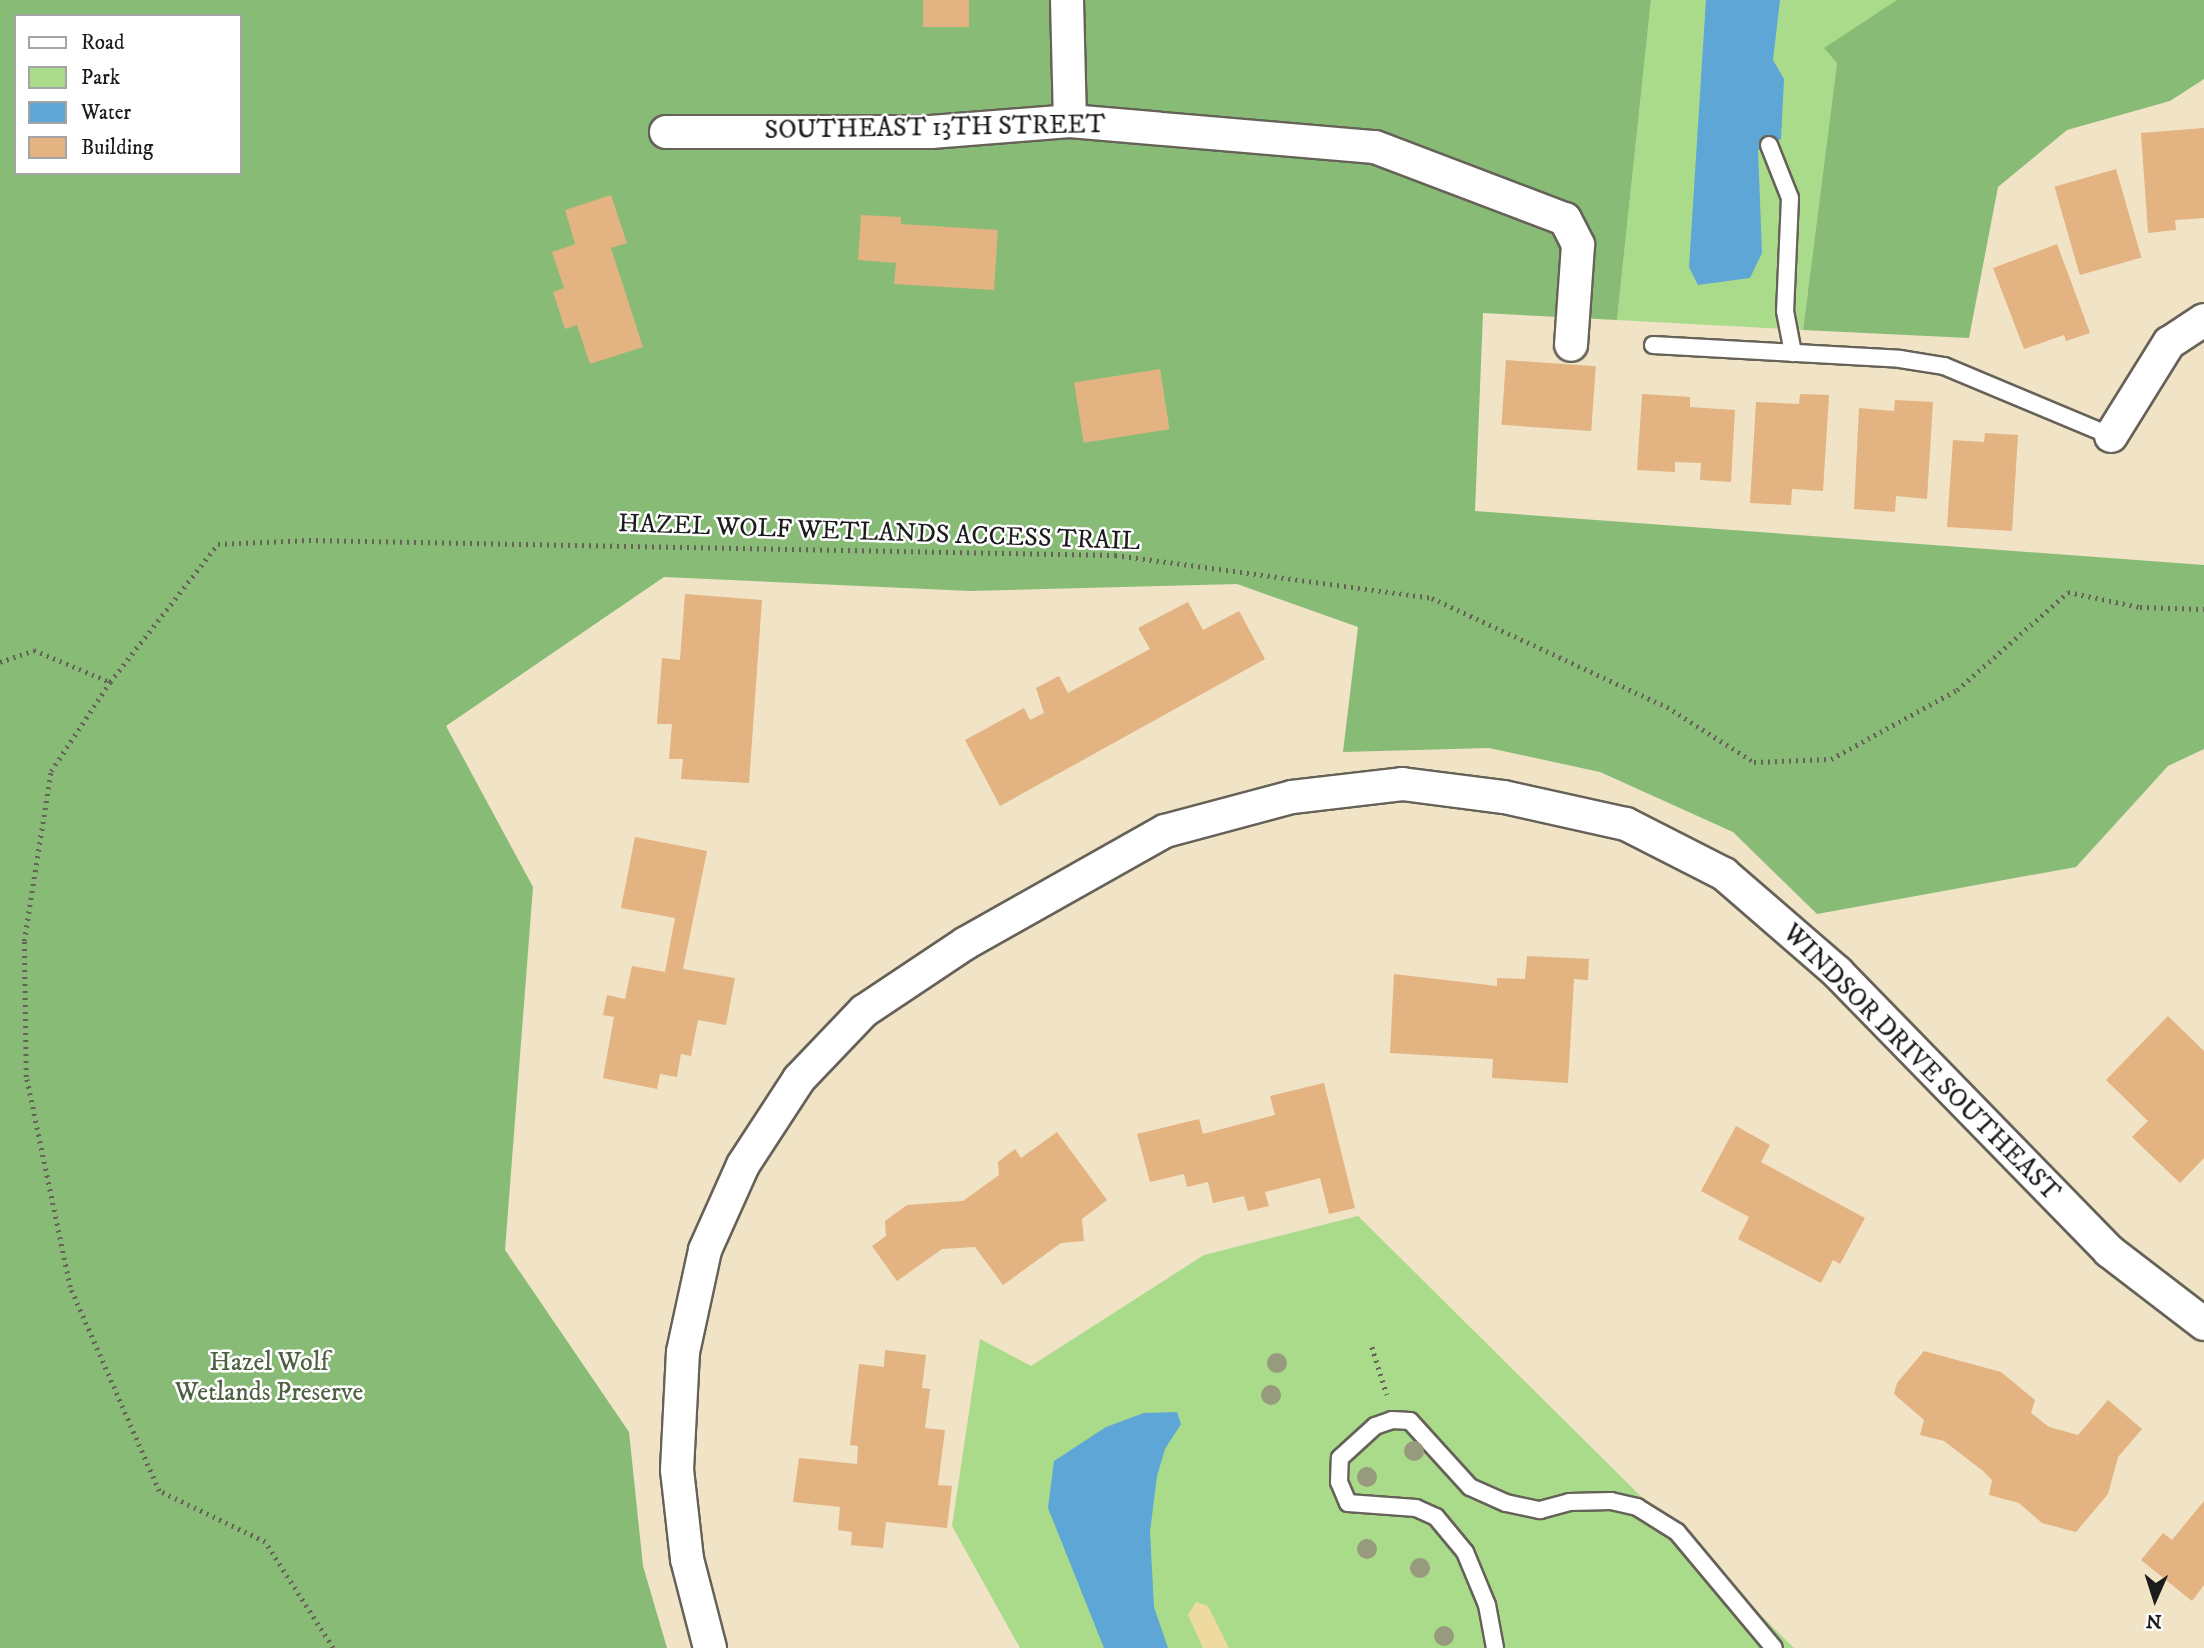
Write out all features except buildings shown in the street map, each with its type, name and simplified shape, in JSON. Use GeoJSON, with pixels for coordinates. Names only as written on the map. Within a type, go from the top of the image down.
{"type":"FeatureCollection","features":[{"type":"Feature","properties":{"kind":"street"},"geometry":{"type":"LineString","coordinates":[[1067,0],[1070,121]]}},
{"type":"Feature","properties":{"kind":"street","name":"SOUTHEAST 13TH STREET"},"geometry":{"type":"LineString","coordinates":[[666,132],[931,132],[1070,121],[1375,146],[1565,219],[1578,245],[1571,345]]}},
{"type":"Feature","properties":{"kind":"street"},"geometry":{"type":"LineString","coordinates":[[2111,436],[2169,342],[2204,320]]}},
{"type":"Feature","properties":{"kind":"street","name":"WINDSOR DRIVE SOUTHEAST"},"geometry":{"type":"LineString","coordinates":[[710,1648],[687,1559],[677,1470],[683,1352],[705,1250],[743,1164],[799,1079],[864,1011],[993,927],[1165,831],[1292,797],[1402,784],[1504,797],[1626,824],[1724,874],[1837,972],[2109,1251],[2204,1324]]}},
{"type":"Feature","properties":{"kind":"lane"},"geometry":{"type":"LineString","coordinates":[[1769,145],[1790,198],[1785,311],[1793,353]]}},
{"type":"Feature","properties":{"kind":"lane"},"geometry":{"type":"LineString","coordinates":[[1653,345],[1944,366],[2111,436]]}},
{"type":"Feature","properties":{"kind":"lane"},"geometry":{"type":"LineString","coordinates":[[1495,1648],[1487,1605],[1465,1552],[1436,1517],[1416,1508],[1348,1503],[1339,1482],[1340,1458],[1375,1426],[1392,1420],[1410,1421],[1470,1487],[1506,1503],[1540,1510],[1569,1502],[1611,1501],[1637,1507],[1676,1532],[1774,1648]]}},
{"type":"Feature","properties":{"kind":"path","name":"HAZEL WOLF WETLANDS ACCESS TRAIL"},"geometry":{"type":"LineString","coordinates":[[110,682],[218,544],[309,540],[1115,555],[1432,598],[1667,707],[1754,762],[1831,759],[1957,690],[2068,592],[2140,607],[2204,609]]}},
{"type":"Feature","properties":{"kind":"path"},"geometry":{"type":"LineString","coordinates":[[0,662],[34,650],[110,682],[51,771],[24,941],[26,1077],[70,1287],[159,1491],[265,1542],[333,1648]]}},
{"type":"Feature","properties":{"kind":"path"},"geometry":{"type":"LineString","coordinates":[[1373,1347],[1392,1420]]}},
{"type":"Feature","properties":{"kind":"green space","name":"Hazel Wolf Wetlands Preserve"},"geometry":{"type":"Polygon","coordinates":[[[0,0],[1651,0],[1617,320],[1483,313],[1475,511],[2204,565],[2204,749],[2168,766],[2076,867],[1817,914],[1733,832],[1600,772],[1489,748],[1343,752],[1358,627],[1237,584],[970,591],[664,577],[446,726],[533,887],[505,1250],[629,1432],[643,1566],[667,1648],[0,1648],[0,0]]]}},
{"type":"Feature","properties":{"kind":"green space"},"geometry":{"type":"Polygon","coordinates":[[[1651,0],[1897,0],[1837,63],[1803,330],[1617,320],[1651,0]]]}},
{"type":"Feature","properties":{"kind":"green space"},"geometry":{"type":"Polygon","coordinates":[[[1897,0],[2204,0],[2204,79],[2170,101],[2067,130],[1998,187],[1969,338],[1803,330],[1837,63],[1824,48],[1897,0]]]}},
{"type":"Feature","properties":{"kind":"green space"},"geometry":{"type":"Polygon","coordinates":[[[1358,1216],[1794,1648],[1020,1648],[952,1526],[980,1339],[1031,1366],[1204,1255],[1358,1216]]]}},
{"type":"Feature","properties":{"kind":"sand"},"geometry":{"type":"Polygon","coordinates":[[[1196,1602],[1208,1606],[1229,1648],[1203,1648],[1188,1615],[1196,1602]]]}},
{"type":"Feature","properties":{"kind":"water"},"geometry":{"type":"Polygon","coordinates":[[[1706,0],[1780,0],[1773,60],[1784,79],[1781,139],[1758,150],[1762,253],[1750,278],[1698,285],[1689,267],[1706,0]]]}},
{"type":"Feature","properties":{"kind":"water"},"geometry":{"type":"Polygon","coordinates":[[[1177,1412],[1181,1424],[1165,1449],[1157,1476],[1150,1532],[1154,1607],[1168,1648],[1104,1648],[1048,1508],[1054,1461],[1106,1427],[1144,1413],[1177,1412]]]}}]}
